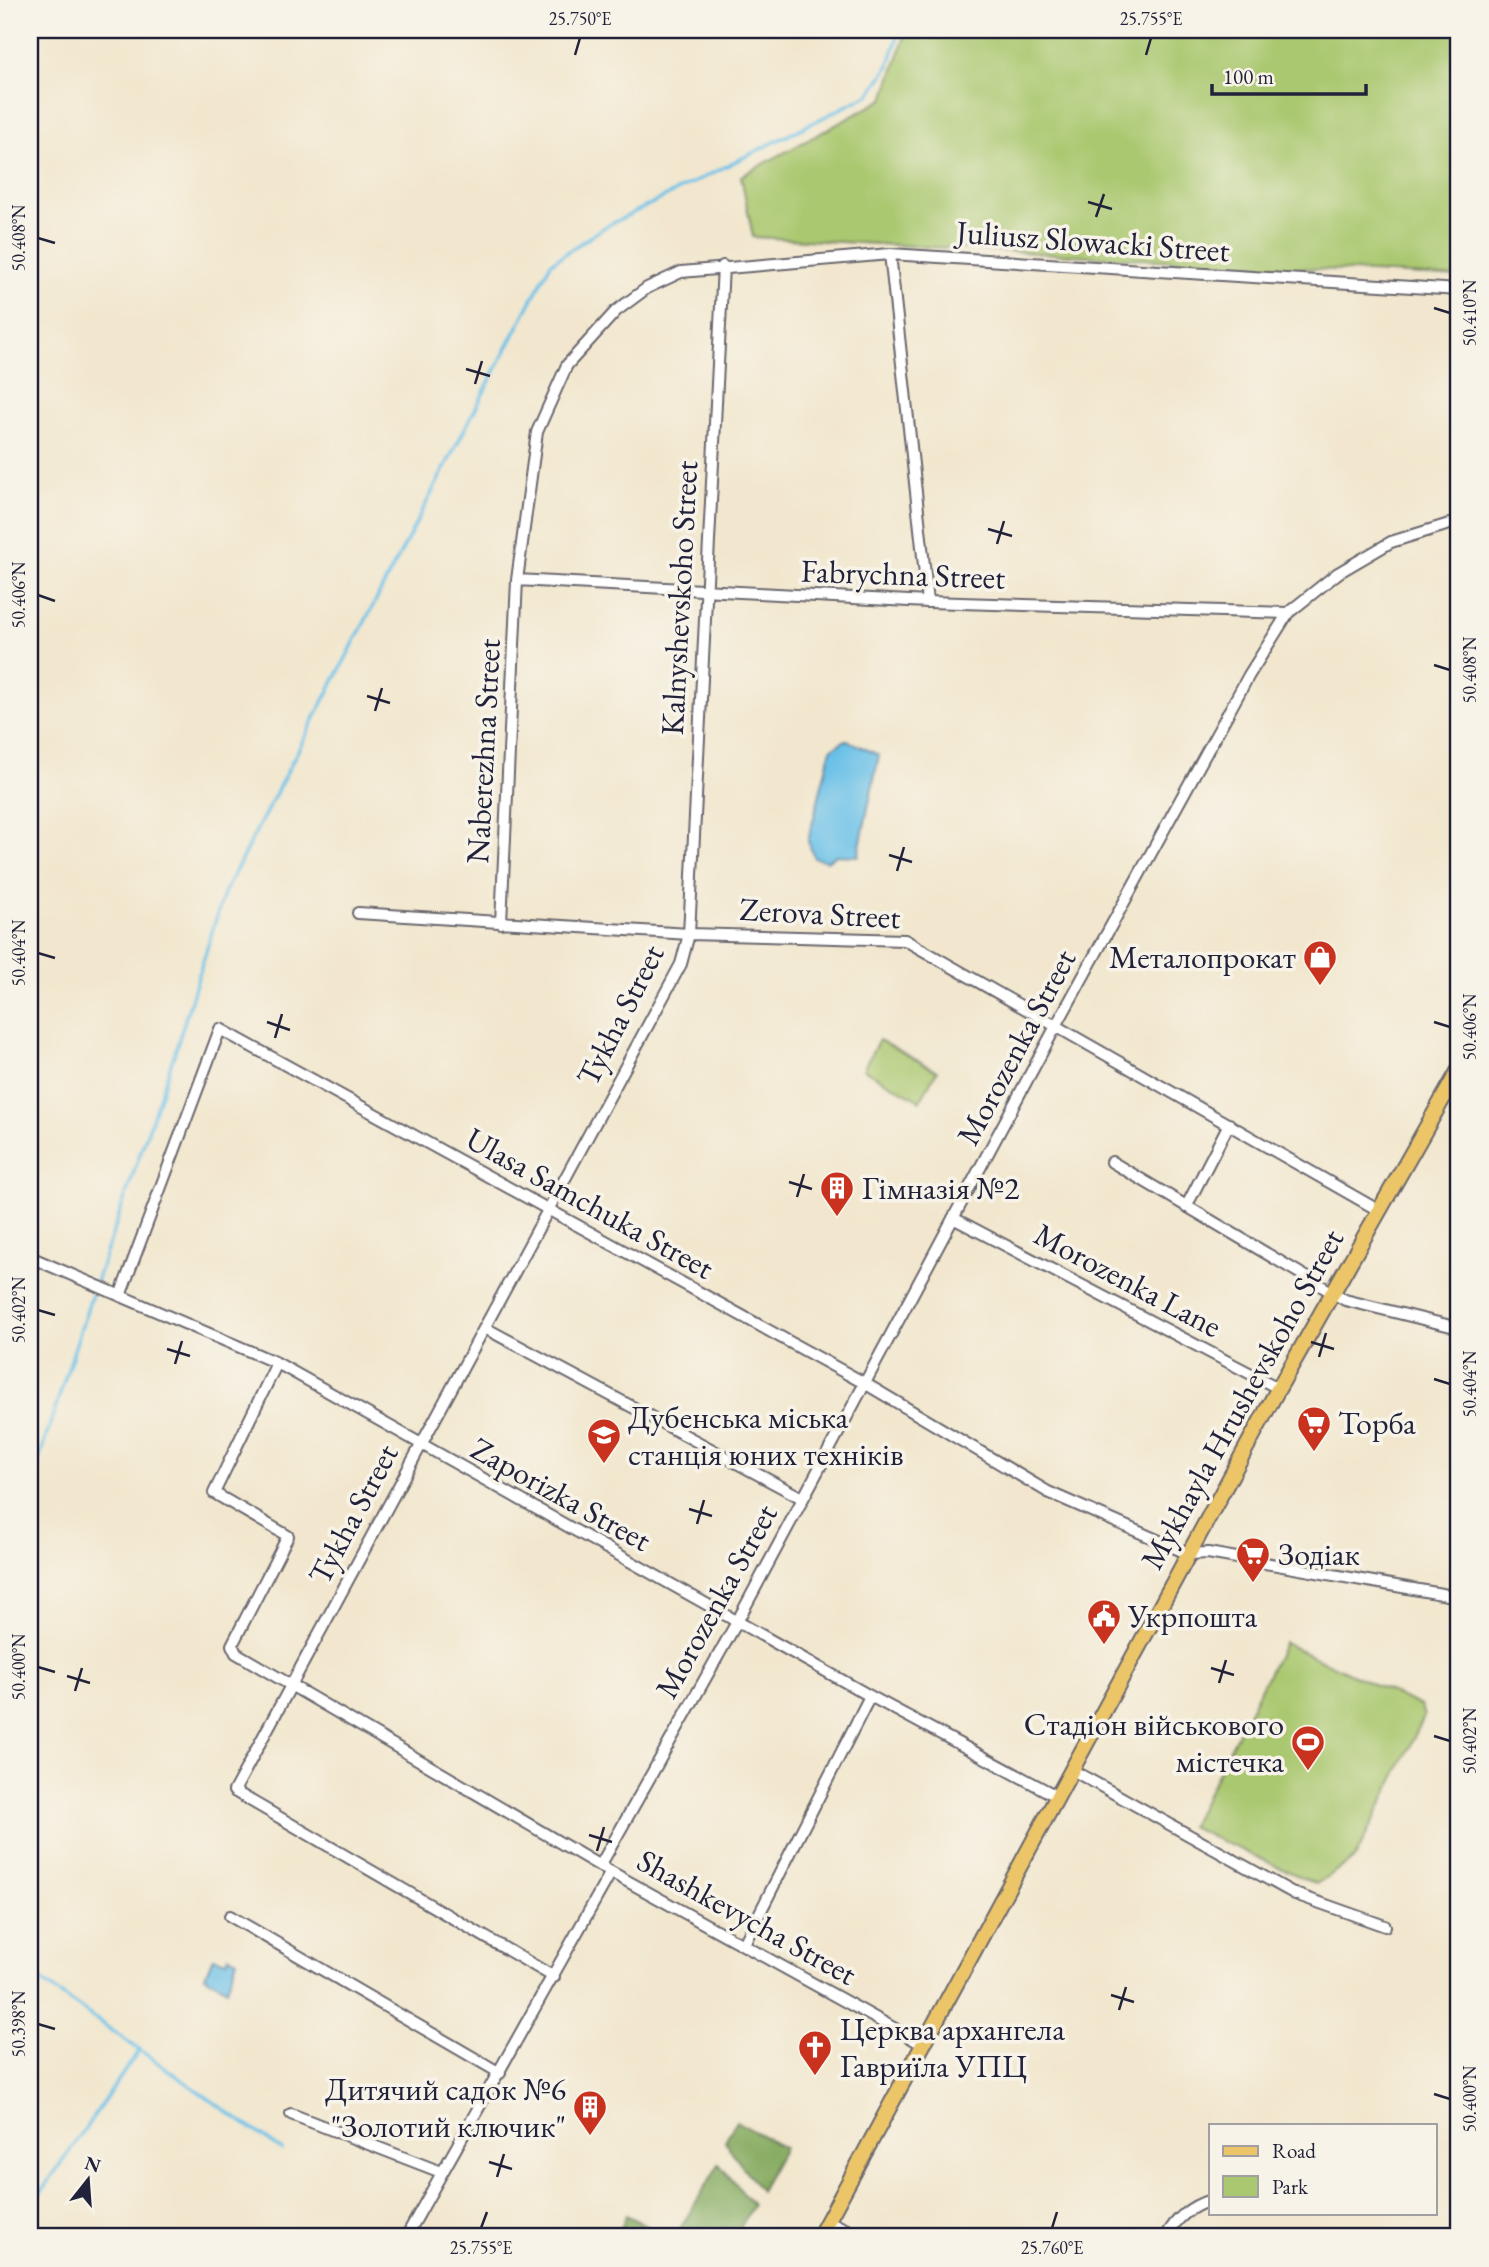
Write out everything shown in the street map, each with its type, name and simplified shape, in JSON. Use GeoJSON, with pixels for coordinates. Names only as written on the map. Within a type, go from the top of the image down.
{"type":"FeatureCollection","features":[{"type":"Feature","properties":{"kind":"main road","name":"Mykhayla Hrushevskoho Street"},"geometry":{"type":"LineString","coordinates":[[819,2237],[1278,1388],[1459,1070]]}},
{"type":"Feature","properties":{"kind":"street","name":"Juliusz Slowacki Street"},"geometry":{"type":"LineString","coordinates":[[723,266],[890,254],[1459,290]]}},
{"type":"Feature","properties":{"kind":"street"},"geometry":{"type":"LineString","coordinates":[[890,254],[928,602]]}},
{"type":"Feature","properties":{"kind":"street","name":"Naberezhna Street"},"geometry":{"type":"LineString","coordinates":[[501,923],[517,580],[537,432],[567,365],[616,311],[647,288],[681,272],[723,266]]}},
{"type":"Feature","properties":{"kind":"street","name":"Kalnyshevskoho Street"},"geometry":{"type":"LineString","coordinates":[[689,933],[723,266]]}},
{"type":"Feature","properties":{"kind":"street","name":"Morozenka Street"},"geometry":{"type":"LineString","coordinates":[[600,1866],[737,1622],[1056,1026],[1249,675],[1288,613],[1338,573],[1391,542],[1459,521]]}},
{"type":"Feature","properties":{"kind":"street","name":"Fabrychna Street"},"geometry":{"type":"LineString","coordinates":[[517,580],[928,602],[1288,613]]}},
{"type":"Feature","properties":{"kind":"street","name":"Zerova Street"},"geometry":{"type":"LineString","coordinates":[[358,913],[689,933],[905,940],[1378,1210]]}},
{"type":"Feature","properties":{"kind":"street","name":"Tykha Street"},"geometry":{"type":"LineString","coordinates":[[554,1977],[233,1791],[681,964],[689,933]]}},
{"type":"Feature","properties":{"kind":"street","name":"Ulasa Samchuka Street"},"geometry":{"type":"LineString","coordinates":[[120,1296],[220,1029],[866,1384],[1048,1492],[1189,1554]]}},
{"type":"Feature","properties":{"kind":"street"},"geometry":{"type":"LineString","coordinates":[[1186,1207],[1229,1124]]}},
{"type":"Feature","properties":{"kind":"street"},"geometry":{"type":"LineString","coordinates":[[1112,1162],[1332,1294],[1345,1300],[1459,1328]]}},
{"type":"Feature","properties":{"kind":"street","name":"Morozenka Lane"},"geometry":{"type":"LineString","coordinates":[[953,1218],[1278,1388]]}},
{"type":"Feature","properties":{"kind":"street","name":"Zaporizka Street"},"geometry":{"type":"LineString","coordinates":[[30,1257],[277,1363],[870,1696],[1058,1797]]}},
{"type":"Feature","properties":{"kind":"street"},"geometry":{"type":"LineString","coordinates":[[485,1328],[802,1498]]}},
{"type":"Feature","properties":{"kind":"street","name":"Shashkevycha Street"},"geometry":{"type":"LineString","coordinates":[[277,1363],[214,1493],[288,1536],[232,1645],[236,1653],[600,1866],[924,2045]]}},
{"type":"Feature","properties":{"kind":"street"},"geometry":{"type":"LineString","coordinates":[[1189,1554],[1208,1553],[1459,1597]]}},
{"type":"Feature","properties":{"kind":"street"},"geometry":{"type":"LineString","coordinates":[[744,1944],[870,1696]]}},
{"type":"Feature","properties":{"kind":"street"},"geometry":{"type":"LineString","coordinates":[[1072,1770],[1296,1894],[1385,1926]]}},
{"type":"Feature","properties":{"kind":"street"},"geometry":{"type":"LineString","coordinates":[[406,2237],[611,1872]]}},
{"type":"Feature","properties":{"kind":"street"},"geometry":{"type":"LineString","coordinates":[[230,1916],[500,2073]]}},
{"type":"Feature","properties":{"kind":"street"},"geometry":{"type":"LineString","coordinates":[[291,2114],[441,2172]]}},
{"type":"Feature","properties":{"kind":"street"},"geometry":{"type":"LineString","coordinates":[[1166,2237],[1181,2216],[1196,2204],[1209,2201]]}},
{"type":"Feature","properties":{"kind":"street"},"geometry":{"type":"LineString","coordinates":[[828,2221],[862,2237]]}},
{"type":"Feature","properties":{"kind":"green space"},"geometry":{"type":"Polygon","coordinates":[[[907,30],[1459,30],[1459,277],[753,237],[741,176],[884,99],[907,30]]]}},
{"type":"Feature","properties":{"kind":"green space"},"geometry":{"type":"Polygon","coordinates":[[[879,1040],[937,1071],[920,1101],[863,1069],[879,1040]]]}},
{"type":"Feature","properties":{"kind":"green space","name":"Стадіон військового містечка"},"geometry":{"type":"Polygon","coordinates":[[[1284,1643],[1421,1706],[1424,1717],[1355,1858],[1316,1884],[1190,1827],[1284,1643]]]}},
{"type":"Feature","properties":{"kind":"green space"},"geometry":{"type":"Polygon","coordinates":[[[736,2121],[784,2148],[760,2191],[725,2142],[736,2121]]]}},
{"type":"Feature","properties":{"kind":"green space"},"geometry":{"type":"Polygon","coordinates":[[[719,2164],[753,2205],[735,2237],[675,2237],[719,2164]]]}},
{"type":"Feature","properties":{"kind":"green space"},"geometry":{"type":"Polygon","coordinates":[[[626,2215],[667,2237],[618,2237],[626,2215]]]}},
{"type":"Feature","properties":{"kind":"water"},"geometry":{"type":"Polygon","coordinates":[[[846,740],[879,755],[858,856],[836,855],[827,861],[814,858],[808,841],[831,749],[846,740]]]}},
{"type":"Feature","properties":{"kind":"water"},"geometry":{"type":"Polygon","coordinates":[[[229,1956],[237,1960],[227,1989],[205,1976],[213,1957],[227,1961],[229,1956]]]}},
{"type":"Feature","properties":{"kind":"waterway"},"geometry":{"type":"LineString","coordinates":[[96,1282],[175,1052],[224,893],[551,263],[603,228],[870,94],[888,67],[900,30]]}},
{"type":"Feature","properties":{"kind":"waterway"},"geometry":{"type":"LineString","coordinates":[[30,1487],[92,1294]]}},
{"type":"Feature","properties":{"kind":"waterway"},"geometry":{"type":"LineString","coordinates":[[30,1973],[282,2150]]}},
{"type":"Feature","properties":{"kind":"waterway"},"geometry":{"type":"LineString","coordinates":[[30,2208],[140,2049]]}},
{"type":"Feature","properties":{"kind":"place","name":"Металопрокат"},"geometry":{"type":"Point","coordinates":[1320,987]}},
{"type":"Feature","properties":{"kind":"place","name":"Гімназія №2"},"geometry":{"type":"Point","coordinates":[837,1218]}},
{"type":"Feature","properties":{"kind":"place","name":"Торба"},"geometry":{"type":"Point","coordinates":[1314,1453]}},
{"type":"Feature","properties":{"kind":"place","name":"Дубенська міська станція юних техніків"},"geometry":{"type":"Point","coordinates":[604,1465]}},
{"type":"Feature","properties":{"kind":"place","name":"Зодіак"},"geometry":{"type":"Point","coordinates":[1253,1584]}},
{"type":"Feature","properties":{"kind":"place","name":"Укрпошта"},"geometry":{"type":"Point","coordinates":[1104,1646]}},
{"type":"Feature","properties":{"kind":"place","name":"Стадіон військового містечка"},"geometry":{"type":"Point","coordinates":[1308,1772]}},
{"type":"Feature","properties":{"kind":"place","name":"Церква архангела Гавриїла УПЦ"},"geometry":{"type":"Point","coordinates":[815,2077]}},
{"type":"Feature","properties":{"kind":"place","name":"Дитячий садок №6 \"Золотий ключик\""},"geometry":{"type":"Point","coordinates":[590,2137]}}]}
